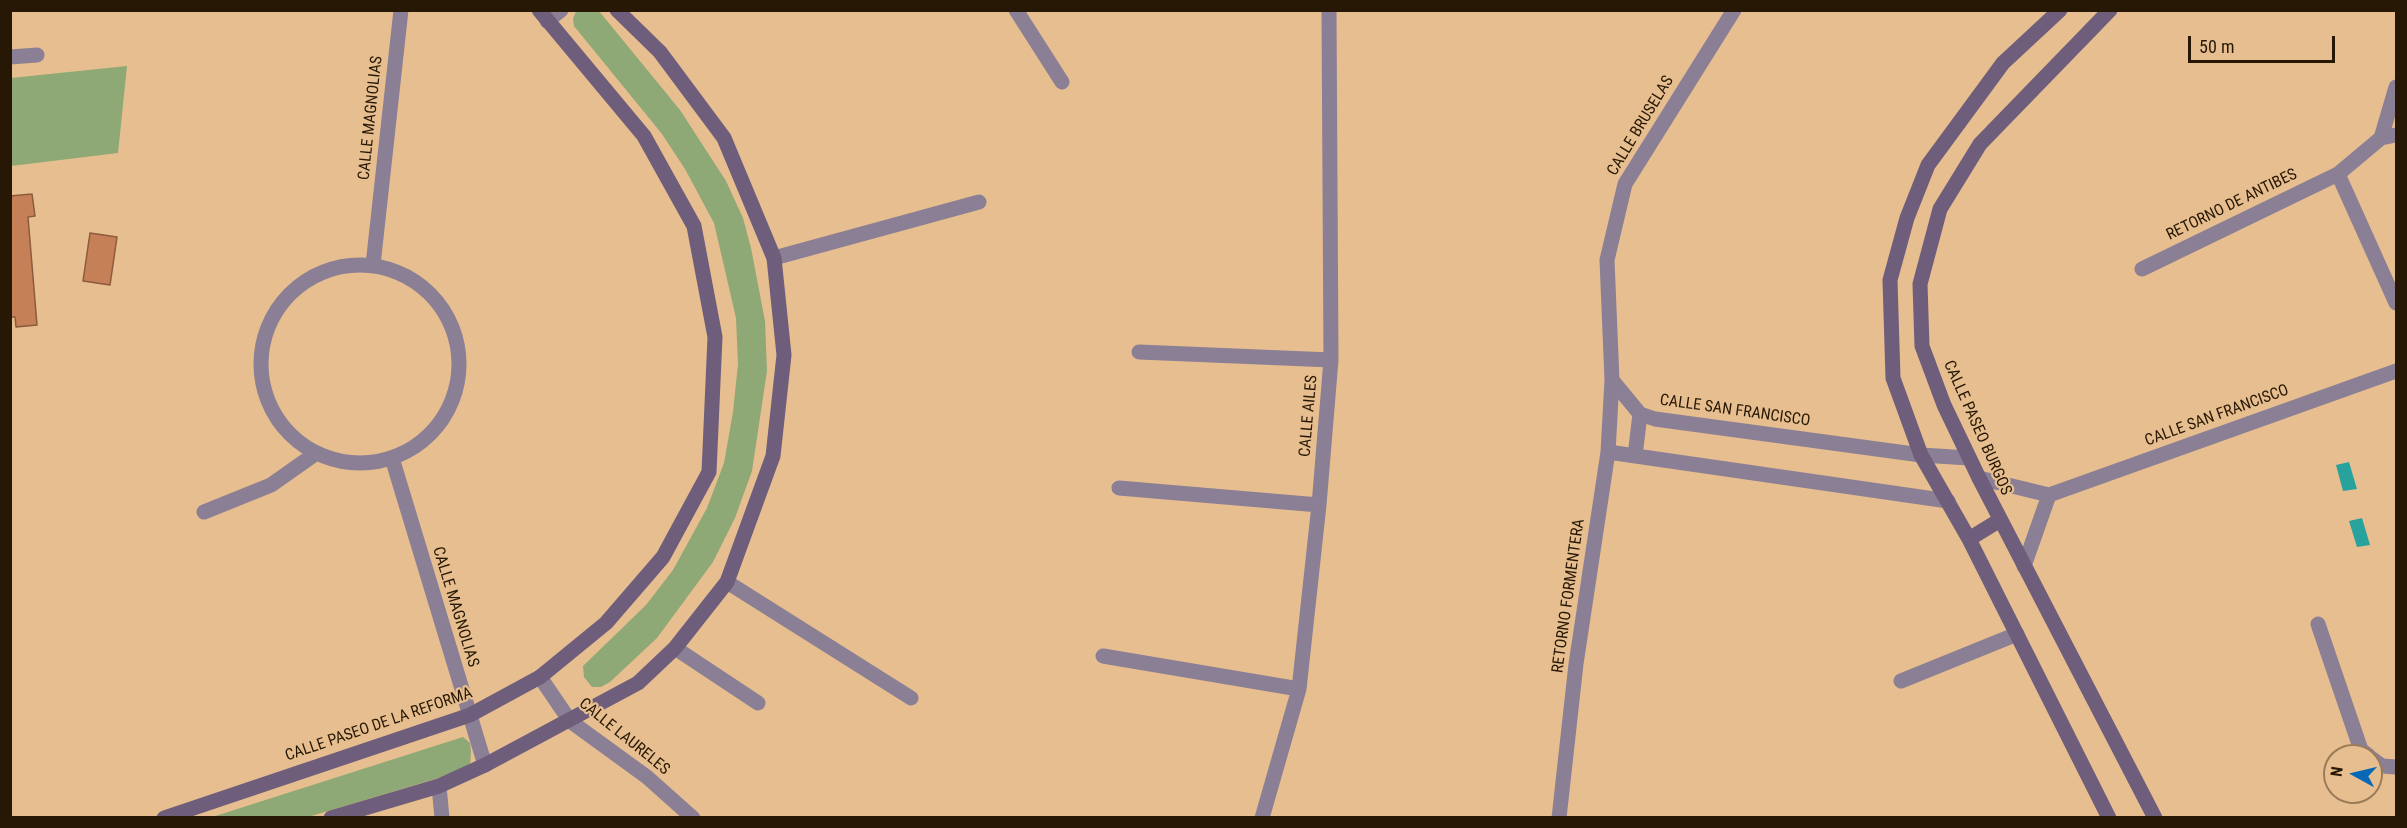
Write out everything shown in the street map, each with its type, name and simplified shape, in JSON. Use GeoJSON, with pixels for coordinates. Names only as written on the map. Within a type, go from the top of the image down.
{"type":"FeatureCollection","features":[{"type":"Feature","properties":{"kind":"main road"},"geometry":{"type":"LineString","coordinates":[[331,818],[439,786],[570,721],[638,682],[675,648],[727,582],[773,456],[784,355],[774,258],[724,138],[660,52],[617,10]]}},
{"type":"Feature","properties":{"kind":"main road"},"geometry":{"type":"LineString","coordinates":[[2060,10],[2003,63],[1928,165],[1907,218],[1890,280],[1893,378],[1921,455],[1969,539],[2109,818]]}},
{"type":"Feature","properties":{"kind":"main road","name":"CALLE PASEO BURGOS"},"geometry":{"type":"LineString","coordinates":[[2110,10],[1980,144],[1940,209],[1920,284],[1922,346],[1944,405],[1969,458],[2155,818]]}},
{"type":"Feature","properties":{"kind":"main road","name":"CALLE PASEO DE LA REFORMA"},"geometry":{"type":"LineString","coordinates":[[164,818],[470,716],[540,677],[606,623],[663,557],[710,472],[715,337],[694,226],[644,136],[543,16]]}},
{"type":"Feature","properties":{"kind":"main road"},"geometry":{"type":"LineString","coordinates":[[1969,539],[2000,520]]}},
{"type":"Feature","properties":{"kind":"street","name":"CALLE MAGNOLIAS"},"geometry":{"type":"LineString","coordinates":[[373,265],[401,10]]}},
{"type":"Feature","properties":{"kind":"street"},"geometry":{"type":"LineString","coordinates":[[543,16],[561,10]]}},
{"type":"Feature","properties":{"kind":"street"},"geometry":{"type":"LineString","coordinates":[[1016,10],[1062,82]]}},
{"type":"Feature","properties":{"kind":"street","name":"CALLE AILES"},"geometry":{"type":"LineString","coordinates":[[1262,818],[1299,689],[1319,505],[1331,360],[1329,10]]}},
{"type":"Feature","properties":{"kind":"street","name":"CALLE BRUSELAS"},"geometry":{"type":"LineString","coordinates":[[1612,380],[1607,260],[1625,184],[1734,10]]}},
{"type":"Feature","properties":{"kind":"street"},"geometry":{"type":"LineString","coordinates":[[10,57],[37,55]]}},
{"type":"Feature","properties":{"kind":"street"},"geometry":{"type":"LineString","coordinates":[[2397,87],[2381,138],[2397,135]]}},
{"type":"Feature","properties":{"kind":"street","name":"RETORNO DE ANTIBES"},"geometry":{"type":"LineString","coordinates":[[2142,269],[2338,174],[2381,138]]}},
{"type":"Feature","properties":{"kind":"street"},"geometry":{"type":"LineString","coordinates":[[2338,174],[2397,303]]}},
{"type":"Feature","properties":{"kind":"street"},"geometry":{"type":"LineString","coordinates":[[774,258],[980,202]]}},
{"type":"Feature","properties":{"kind":"street"},"geometry":{"type":"LineString","coordinates":[[373,265],[401,273],[426,289],[445,312],[457,339],[459,369],[454,398],[439,424],[418,445],[392,458],[363,463],[334,460],[315,454],[285,428],[269,402],[262,374],[263,344],[274,316],[291,292],[316,275],[334,269],[373,265]]}},
{"type":"Feature","properties":{"kind":"street"},"geometry":{"type":"LineString","coordinates":[[1139,352],[1331,360]]}},
{"type":"Feature","properties":{"kind":"street","name":"CALLE SAN FRANCISCO"},"geometry":{"type":"LineString","coordinates":[[2049,495],[2397,371]]}},
{"type":"Feature","properties":{"kind":"street","name":"CALLE SAN FRANCISCO"},"geometry":{"type":"LineString","coordinates":[[1612,380],[1640,414],[1655,419],[1921,455],[1969,458]]}},
{"type":"Feature","properties":{"kind":"street","name":"RETORNO FORMENTERA"},"geometry":{"type":"LineString","coordinates":[[1559,818],[1576,664],[1608,452],[1612,380]]}},
{"type":"Feature","properties":{"kind":"street","name":"CALLE SAN FRANCISCO"},"geometry":{"type":"LineString","coordinates":[[1635,456],[1640,414]]}},
{"type":"Feature","properties":{"kind":"street"},"geometry":{"type":"LineString","coordinates":[[1608,452],[1948,501]]}},
{"type":"Feature","properties":{"kind":"street"},"geometry":{"type":"LineString","coordinates":[[204,512],[271,485],[315,454]]}},
{"type":"Feature","properties":{"kind":"street","name":"CALLE MAGNOLIAS"},"geometry":{"type":"LineString","coordinates":[[392,458],[485,765]]}},
{"type":"Feature","properties":{"kind":"street"},"geometry":{"type":"LineString","coordinates":[[1979,477],[2049,495],[2024,566]]}},
{"type":"Feature","properties":{"kind":"street"},"geometry":{"type":"LineString","coordinates":[[1119,488],[1319,505]]}},
{"type":"Feature","properties":{"kind":"street"},"geometry":{"type":"LineString","coordinates":[[727,582],[910,698]]}},
{"type":"Feature","properties":{"kind":"street"},"geometry":{"type":"LineString","coordinates":[[2318,624],[2359,744]]}},
{"type":"Feature","properties":{"kind":"street"},"geometry":{"type":"LineString","coordinates":[[1901,681],[2017,634]]}},
{"type":"Feature","properties":{"kind":"street"},"geometry":{"type":"LineString","coordinates":[[675,648],[758,703]]}},
{"type":"Feature","properties":{"kind":"street"},"geometry":{"type":"LineString","coordinates":[[1103,656],[1299,689]]}},
{"type":"Feature","properties":{"kind":"street","name":"CALLE LAURELES"},"geometry":{"type":"LineString","coordinates":[[540,677],[570,721],[647,777],[693,818]]}},
{"type":"Feature","properties":{"kind":"street"},"geometry":{"type":"LineString","coordinates":[[439,786],[442,818]]}},
{"type":"Feature","properties":{"kind":"green space"},"geometry":{"type":"Polygon","coordinates":[[[577,10],[599,11],[680,110],[726,181],[743,218],[751,248],[765,321],[767,371],[752,471],[735,518],[713,562],[657,638],[610,682],[601,687],[592,687],[584,677],[583,666],[646,605],[673,570],[707,508],[724,463],[738,364],[736,318],[714,223],[685,169],[662,134],[574,26],[573,18],[577,10]]]}},
{"type":"Feature","properties":{"kind":"green space"},"geometry":{"type":"Polygon","coordinates":[[[127,66],[118,153],[11,166],[11,78],[127,66]]]}},
{"type":"Feature","properties":{"kind":"green space"},"geometry":{"type":"Polygon","coordinates":[[[463,737],[470,743],[471,751],[470,767],[465,770],[308,817],[209,818],[463,737]]]}},
{"type":"Feature","properties":{"kind":"water"},"geometry":{"type":"Polygon","coordinates":[[[2349,462],[2357,489],[2343,491],[2336,465],[2349,462]]]}},
{"type":"Feature","properties":{"kind":"water"},"geometry":{"type":"Polygon","coordinates":[[[2362,518],[2370,545],[2357,547],[2349,521],[2362,518]]]}},
{"type":"Feature","properties":{"kind":"building"},"geometry":{"type":"Polygon","coordinates":[[[32,194],[35,216],[28,217],[37,325],[16,327],[15,317],[10,317],[10,196],[32,194]]]}},
{"type":"Feature","properties":{"kind":"building"},"geometry":{"type":"Polygon","coordinates":[[[90,233],[117,237],[110,285],[83,281],[90,233]]]}}]}
